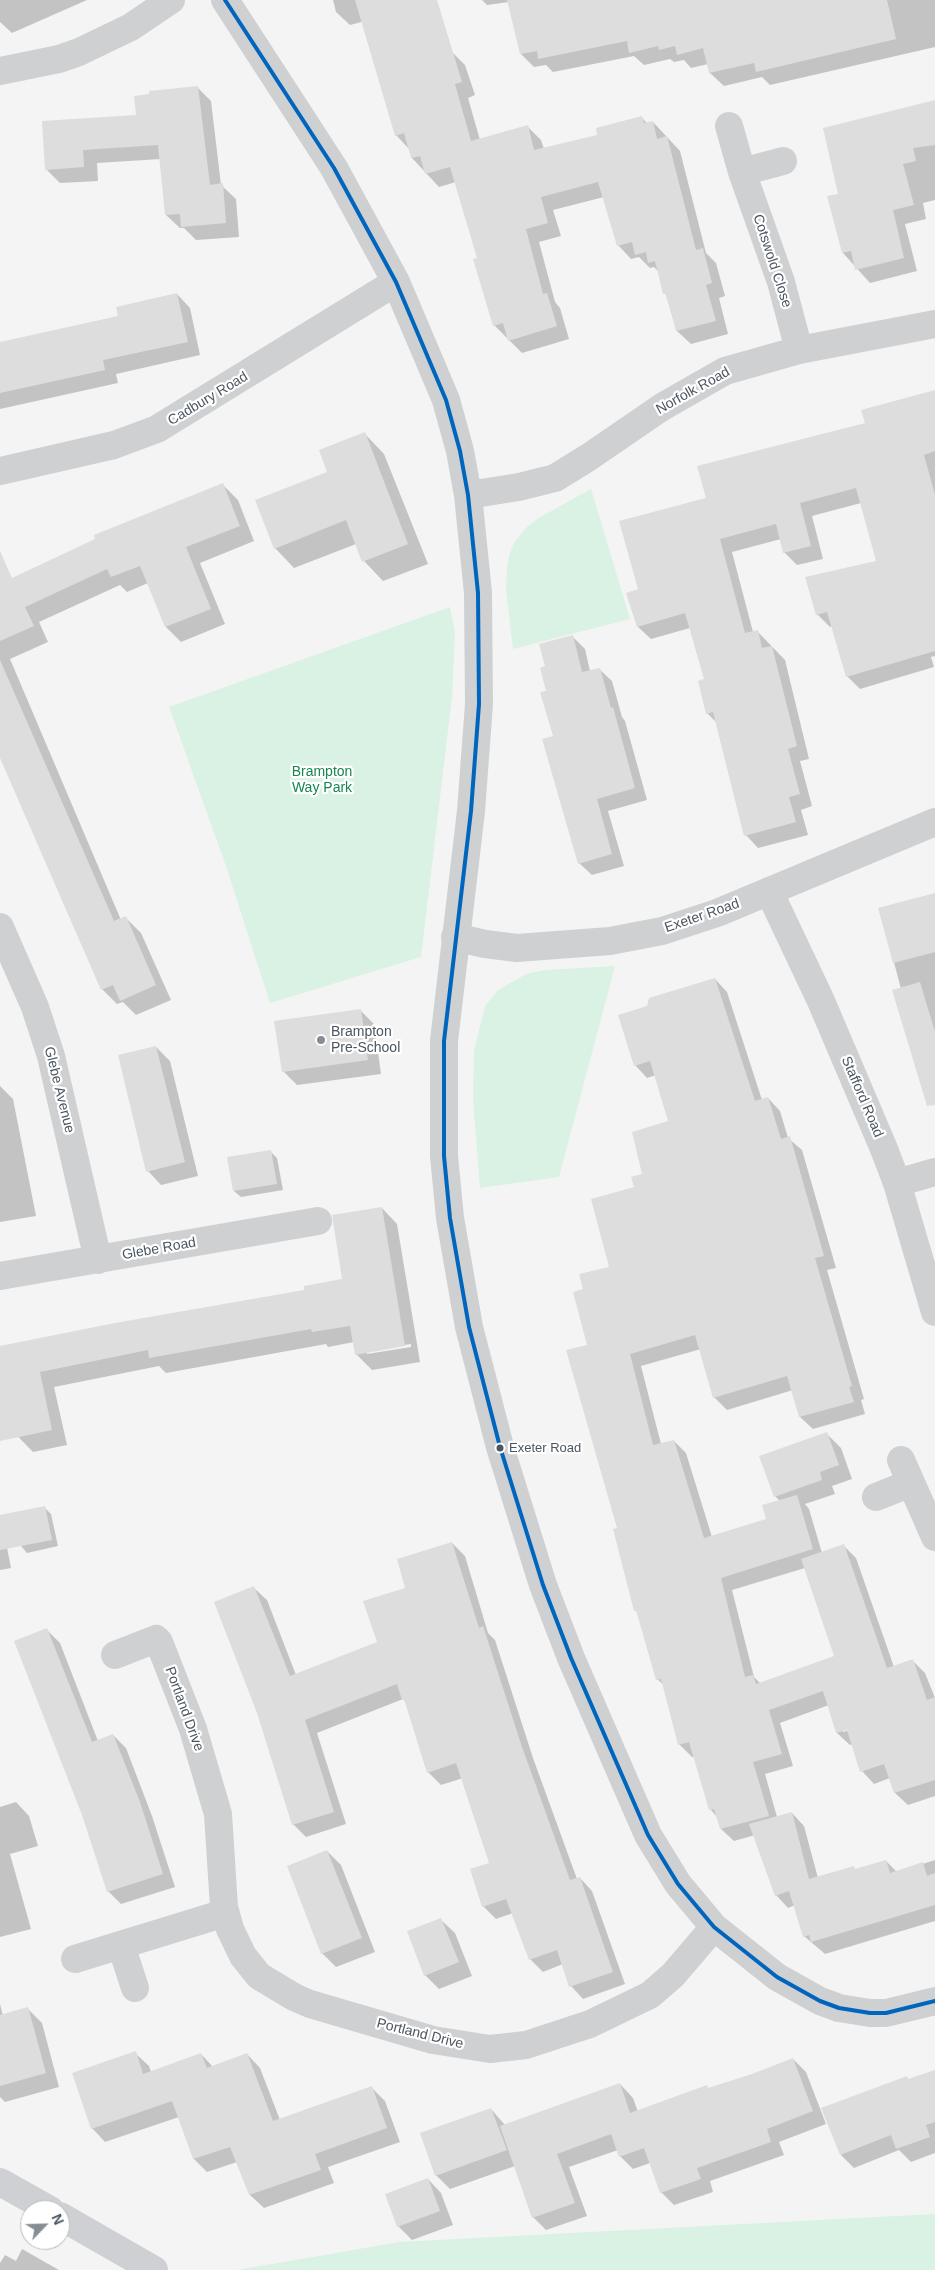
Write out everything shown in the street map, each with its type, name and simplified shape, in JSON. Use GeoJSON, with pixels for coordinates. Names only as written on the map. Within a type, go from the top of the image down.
{"type":"FeatureCollection","features":[{"type":"Feature","properties":{"kind":"main road"},"geometry":{"type":"LineString","coordinates":[[0,2182],[32,2200]]}},
{"type":"Feature","properties":{"kind":"main road"},"geometry":{"type":"LineString","coordinates":[[70,2222],[154,2270]]}},
{"type":"Feature","properties":{"kind":"street"},"geometry":{"type":"LineString","coordinates":[[0,71],[59,59],[79,52],[131,27],[171,0]]}},
{"type":"Feature","properties":{"kind":"street"},"geometry":{"type":"LineString","coordinates":[[225,0],[334,168],[396,282],[446,400],[460,451],[468,495],[478,592],[479,704],[471,811],[444,1041],[444,1156],[459,1276],[469,1327],[490,1412],[552,1611],[648,1835],[668,1870],[714,1927],[777,1977],[820,2000],[840,2008],[870,2013],[886,2013],[935,2002]]}},
{"type":"Feature","properties":{"kind":"street","name":"Cotswold Close"},"geometry":{"type":"LineString","coordinates":[[729,126],[742,172],[781,282],[799,350]]}},
{"type":"Feature","properties":{"kind":"street"},"geometry":{"type":"LineString","coordinates":[[742,172],[783,161]]}},
{"type":"Feature","properties":{"kind":"street","name":"Cadbury Road"},"geometry":{"type":"LineString","coordinates":[[0,471],[114,445],[157,429],[396,282]]}},
{"type":"Feature","properties":{"kind":"street","name":"Norfolk Road"},"geometry":{"type":"LineString","coordinates":[[468,495],[519,488],[554,478],[713,376],[743,364],[799,350],[935,324]]}},
{"type":"Feature","properties":{"kind":"street","name":"Exeter Road"},"geometry":{"type":"LineString","coordinates":[[455,937],[485,944],[517,948],[622,939],[676,927],[716,913],[935,822]]}},
{"type":"Feature","properties":{"kind":"street","name":"Stafford Road"},"geometry":{"type":"LineString","coordinates":[[769,891],[821,1001],[897,1183],[935,1312]]}},
{"type":"Feature","properties":{"kind":"street","name":"Glebe Avenue"},"geometry":{"type":"LineString","coordinates":[[0,926],[35,1007],[51,1056],[98,1260]]}},
{"type":"Feature","properties":{"kind":"street"},"geometry":{"type":"LineString","coordinates":[[897,1183],[935,1172]]}},
{"type":"Feature","properties":{"kind":"street","name":"Glebe Road"},"geometry":{"type":"LineString","coordinates":[[0,1276],[318,1221]]}},
{"type":"Feature","properties":{"kind":"street"},"geometry":{"type":"LineString","coordinates":[[876,1497],[906,1471],[935,1537]]}},
{"type":"Feature","properties":{"kind":"street","name":"Portland Drive"},"geometry":{"type":"LineString","coordinates":[[115,1655],[156,1640],[159,1642],[193,1728],[218,1814],[225,1913],[238,1947],[248,1963],[259,1976],[294,1998],[433,2040],[490,2048],[526,2045],[590,2024],[650,1995],[673,1975],[714,1927]]}},
{"type":"Feature","properties":{"kind":"street"},"geometry":{"type":"LineString","coordinates":[[75,1959],[225,1913]]}},
{"type":"Feature","properties":{"kind":"street"},"geometry":{"type":"LineString","coordinates":[[121,1945],[135,1988]]}},
{"type":"Feature","properties":{"kind":"green space"},"geometry":{"type":"Polygon","coordinates":[[[591,489],[630,619],[513,649],[506,590],[509,555],[514,543],[526,528],[537,519],[591,489]]]}},
{"type":"Feature","properties":{"kind":"green space","name":"Brampton Way Park"},"geometry":{"type":"Polygon","coordinates":[[[450,607],[455,633],[452,697],[421,957],[270,1003],[226,866],[169,707],[450,607]]]}},
{"type":"Feature","properties":{"kind":"green space"},"geometry":{"type":"Polygon","coordinates":[[[615,966],[559,1177],[480,1188],[473,1098],[474,1050],[485,1006],[498,990],[526,974],[545,970],[615,966]]]}},
{"type":"Feature","properties":{"kind":"green space"},"geometry":{"type":"Polygon","coordinates":[[[935,2214],[935,2270],[238,2270],[399,2242],[935,2214]]]}},
{"type":"Feature","properties":{"kind":"building"},"geometry":{"type":"Polygon","coordinates":[[[355,0],[437,0],[462,82],[455,84],[471,141],[528,125],[534,150],[597,135],[596,128],[642,116],[644,123],[653,121],[657,139],[667,136],[696,250],[703,248],[712,283],[706,285],[716,321],[676,331],[666,294],[663,294],[655,261],[648,263],[646,252],[635,255],[632,242],[617,246],[598,182],[541,197],[548,223],[526,229],[543,294],[547,293],[557,326],[508,341],[503,323],[493,326],[473,259],[477,258],[450,167],[425,174],[420,156],[411,158],[404,133],[395,136],[355,0]]]}},
{"type":"Feature","properties":{"kind":"building"},"geometry":{"type":"Polygon","coordinates":[[[507,0],[887,0],[896,39],[756,72],[754,63],[709,73],[703,48],[677,55],[675,46],[659,50],[658,46],[629,53],[627,41],[538,59],[537,51],[520,54],[507,0]]]}},
{"type":"Feature","properties":{"kind":"building"},"geometry":{"type":"Polygon","coordinates":[[[198,86],[210,185],[223,183],[226,223],[181,227],[180,214],[165,215],[158,145],[83,150],[84,167],[45,170],[42,121],[136,115],[134,96],[149,94],[149,91],[198,86]]]}},
{"type":"Feature","properties":{"kind":"building"},"geometry":{"type":"Polygon","coordinates":[[[935,100],[935,145],[913,148],[916,161],[903,164],[914,205],[893,210],[904,258],[855,270],[851,251],[842,253],[827,196],[838,194],[823,128],[935,100]]]}},
{"type":"Feature","properties":{"kind":"building"},"geometry":{"type":"Polygon","coordinates":[[[177,293],[188,342],[103,360],[105,370],[0,393],[0,342],[118,316],[116,307],[177,293]]]}},
{"type":"Feature","properties":{"kind":"building"},"geometry":{"type":"Polygon","coordinates":[[[935,390],[935,451],[924,455],[935,495],[935,651],[846,677],[827,612],[816,615],[805,577],[876,561],[856,488],[800,503],[811,546],[783,553],[776,524],[720,539],[745,633],[758,630],[762,648],[772,646],[797,746],[788,749],[800,794],[789,797],[796,822],[744,836],[713,712],[706,714],[698,681],[704,679],[685,613],[637,627],[626,593],[638,589],[619,521],[706,498],[697,466],[865,423],[861,410],[935,390]]]}},
{"type":"Feature","properties":{"kind":"building"},"geometry":{"type":"Polygon","coordinates":[[[365,432],[408,544],[362,562],[346,520],[274,549],[255,500],[327,472],[319,450],[365,432]]]}},
{"type":"Feature","properties":{"kind":"building"},"geometry":{"type":"Polygon","coordinates":[[[223,483],[240,526],[186,547],[211,609],[165,627],[140,566],[111,577],[107,569],[25,607],[34,626],[0,641],[0,551],[12,578],[95,539],[94,535],[223,483]]]}},
{"type":"Feature","properties":{"kind":"building"},"geometry":{"type":"Polygon","coordinates":[[[573,635],[582,672],[600,668],[611,708],[613,707],[635,788],[597,799],[612,854],[578,864],[542,739],[553,736],[540,692],[546,691],[540,668],[545,666],[539,644],[573,635]]]}},
{"type":"Feature","properties":{"kind":"building"},"geometry":{"type":"Polygon","coordinates":[[[0,660],[114,921],[126,916],[156,985],[120,1001],[113,985],[101,990],[0,758],[0,660]]]}},
{"type":"Feature","properties":{"kind":"building"},"geometry":{"type":"Polygon","coordinates":[[[935,893],[935,952],[893,963],[878,908],[935,893]]]}},
{"type":"Feature","properties":{"kind":"building"},"geometry":{"type":"Polygon","coordinates":[[[715,978],[755,1101],[768,1097],[781,1139],[790,1136],[824,1256],[815,1258],[852,1386],[849,1387],[854,1402],[799,1417],[787,1376],[713,1398],[695,1335],[630,1354],[653,1445],[674,1440],[704,1538],[766,1519],[762,1505],[797,1495],[813,1549],[721,1578],[745,1677],[753,1675],[756,1684],[834,1656],[801,1559],[844,1544],[887,1668],[913,1659],[927,1700],[935,1697],[935,1780],[894,1793],[884,1764],[860,1772],[847,1730],[836,1733],[823,1691],[769,1710],[782,1754],[753,1762],[769,1816],[720,1829],[714,1809],[709,1810],[689,1742],[678,1745],[661,1679],[656,1680],[636,1610],[634,1611],[613,1529],[617,1528],[566,1350],[587,1345],[573,1292],[583,1289],[579,1274],[609,1267],[591,1199],[634,1187],[631,1177],[642,1174],[632,1132],[668,1121],[650,1061],[634,1066],[618,1015],[647,1006],[649,998],[715,978]]]}},
{"type":"Feature","properties":{"kind":"building"},"geometry":{"type":"Polygon","coordinates":[[[920,982],[935,1032],[935,1105],[927,1106],[892,990],[920,982]]]}},
{"type":"Feature","properties":{"kind":"building","name":"Brampton Pre-School"},"geometry":{"type":"Polygon","coordinates":[[[361,1009],[368,1060],[282,1072],[274,1021],[361,1009]]]}},
{"type":"Feature","properties":{"kind":"building"},"geometry":{"type":"Polygon","coordinates":[[[156,1046],[185,1162],[146,1172],[118,1055],[156,1046]]]}},
{"type":"Feature","properties":{"kind":"building"},"geometry":{"type":"Polygon","coordinates":[[[271,1150],[277,1184],[233,1191],[227,1157],[271,1150]]]}},
{"type":"Feature","properties":{"kind":"building"},"geometry":{"type":"Polygon","coordinates":[[[382,1207],[405,1346],[355,1355],[350,1326],[312,1332],[311,1329],[149,1358],[148,1350],[40,1372],[52,1430],[0,1441],[0,1346],[115,1323],[304,1290],[304,1286],[342,1279],[332,1215],[382,1207]]]}},
{"type":"Feature","properties":{"kind":"building"},"geometry":{"type":"Polygon","coordinates":[[[827,1432],[839,1465],[820,1472],[822,1480],[774,1497],[759,1456],[827,1432]]]}},
{"type":"Feature","properties":{"kind":"building"},"geometry":{"type":"Polygon","coordinates":[[[45,1506],[52,1540],[0,1550],[0,1515],[45,1506]]]}},
{"type":"Feature","properties":{"kind":"building"},"geometry":{"type":"Polygon","coordinates":[[[452,1542],[479,1628],[483,1626],[521,1744],[570,1880],[580,1877],[613,1972],[569,1987],[557,1950],[529,1960],[506,1899],[482,1907],[470,1869],[489,1863],[456,1763],[427,1773],[404,1699],[402,1700],[397,1684],[305,1720],[334,1812],[292,1825],[257,1713],[214,1602],[254,1586],[290,1676],[377,1642],[363,1601],[405,1588],[397,1559],[452,1542]]]}},
{"type":"Feature","properties":{"kind":"building"},"geometry":{"type":"Polygon","coordinates":[[[47,1628],[92,1742],[113,1734],[140,1802],[163,1874],[107,1892],[82,1815],[14,1641],[47,1628]]]}},
{"type":"Feature","properties":{"kind":"building"},"geometry":{"type":"Polygon","coordinates":[[[792,1812],[809,1879],[854,1866],[855,1869],[886,1860],[890,1873],[923,1862],[927,1876],[935,1873],[935,1905],[811,1942],[809,1935],[803,1937],[789,1891],[775,1896],[749,1824],[792,1812]]]}},
{"type":"Feature","properties":{"kind":"building"},"geometry":{"type":"Polygon","coordinates":[[[327,1850],[362,1938],[321,1954],[287,1866],[327,1850]]]}},
{"type":"Feature","properties":{"kind":"building"},"geometry":{"type":"Polygon","coordinates":[[[441,1918],[459,1962],[424,1976],[407,1931],[441,1918]]]}},
{"type":"Feature","properties":{"kind":"building"},"geometry":{"type":"Polygon","coordinates":[[[28,2007],[46,2073],[0,2086],[0,2015],[28,2007]]]}},
{"type":"Feature","properties":{"kind":"building"},"geometry":{"type":"Polygon","coordinates":[[[136,2051],[143,2074],[201,2053],[207,2068],[247,2053],[273,2121],[372,2086],[387,2128],[315,2154],[321,2170],[249,2195],[230,2147],[193,2159],[172,2101],[91,2129],[72,2073],[136,2051]]]}},
{"type":"Feature","properties":{"kind":"building"},"geometry":{"type":"Polygon","coordinates":[[[793,2058],[813,2111],[767,2129],[771,2142],[697,2168],[701,2179],[660,2193],[644,2148],[619,2157],[611,2134],[557,2154],[575,2203],[532,2218],[500,2126],[620,2083],[630,2113],[707,2085],[708,2088],[752,2074],[793,2058]]]}},
{"type":"Feature","properties":{"kind":"building"},"geometry":{"type":"Polygon","coordinates":[[[935,2070],[935,2122],[926,2125],[930,2137],[896,2149],[891,2135],[840,2155],[821,2108],[907,2076],[908,2079],[935,2070]]]}},
{"type":"Feature","properties":{"kind":"building"},"geometry":{"type":"Polygon","coordinates":[[[491,2108],[507,2150],[435,2176],[420,2133],[491,2108]]]}},
{"type":"Feature","properties":{"kind":"building"},"geometry":{"type":"Polygon","coordinates":[[[428,2178],[440,2211],[397,2227],[385,2194],[428,2178]]]}},
{"type":"Feature","properties":{"kind":"transit line"},"geometry":{"type":"LineString","coordinates":[[225,0],[334,168],[396,282],[446,400],[460,451],[468,495],[478,593],[479,704],[471,811],[444,1041],[444,1156],[450,1218],[469,1327],[500,1447],[543,1585],[571,1658],[648,1835],[678,1884],[714,1927],[777,1977],[820,2001],[839,2008],[870,2013],[886,2013],[935,2001]]}},
{"type":"Feature","properties":{"kind":"place","name":"Brampton Pre-School"},"geometry":{"type":"Point","coordinates":[321,1040]}},
{"type":"Feature","properties":{"kind":"place","name":"Exeter Road"},"geometry":{"type":"Point","coordinates":[500,1448]}}]}
